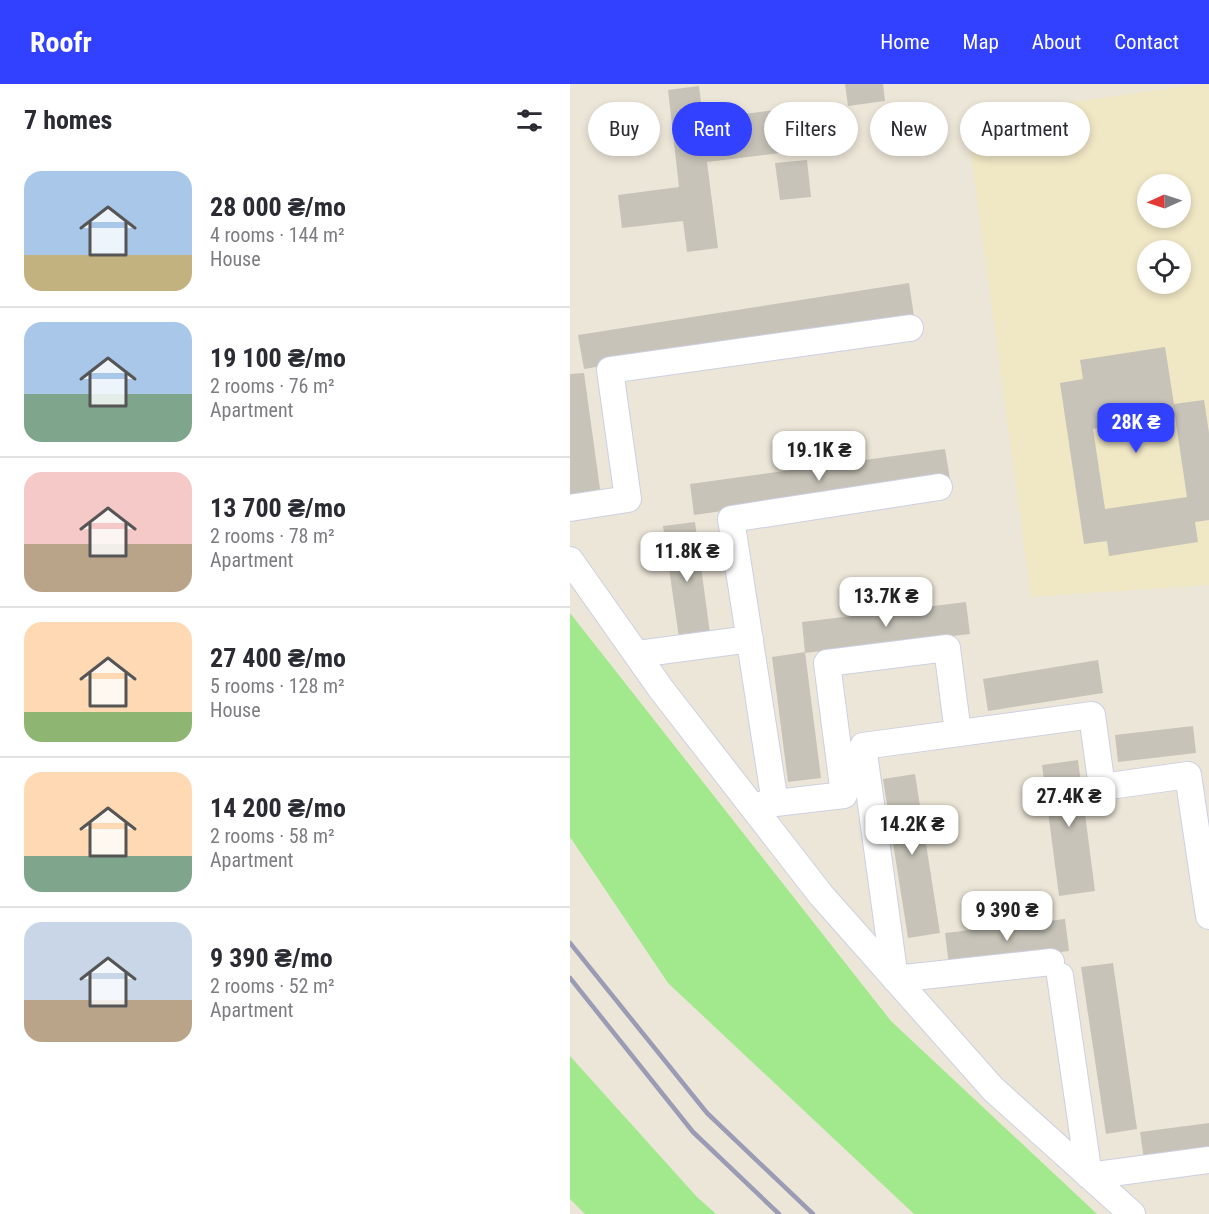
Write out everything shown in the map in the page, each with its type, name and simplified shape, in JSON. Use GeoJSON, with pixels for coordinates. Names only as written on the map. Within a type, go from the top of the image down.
{"type":"FeatureCollection","features":[{"type":"Feature","properties":{"kind":"street"},"geometry":{"type":"LineString","coordinates":[[570,508],[628,499],[610,370],[910,328]]}},
{"type":"Feature","properties":{"kind":"street"},"geometry":{"type":"LineString","coordinates":[[763,805],[750,639],[731,519],[939,488]]}},
{"type":"Feature","properties":{"kind":"street"},"geometry":{"type":"LineString","coordinates":[[570,560],[661,689],[763,805],[820,896],[993,1089],[1132,1214]]}},
{"type":"Feature","properties":{"kind":"street"},"geometry":{"type":"LineString","coordinates":[[638,654],[750,639]]}},
{"type":"Feature","properties":{"kind":"street"},"geometry":{"type":"LineString","coordinates":[[844,795],[827,663],[947,648],[958,733]]}},
{"type":"Feature","properties":{"kind":"street"},"geometry":{"type":"LineString","coordinates":[[895,979],[863,746],[1092,715],[1102,787],[1188,775],[1209,916]]}},
{"type":"Feature","properties":{"kind":"street"},"geometry":{"type":"LineString","coordinates":[[763,805],[869,792]]}},
{"type":"Feature","properties":{"kind":"street"},"geometry":{"type":"LineString","coordinates":[[895,979],[1055,969],[1089,1176]]}},
{"type":"Feature","properties":{"kind":"street"},"geometry":{"type":"LineString","coordinates":[[1089,1176],[1209,1160]]}},
{"type":"Feature","properties":{"kind":"shaded area"},"geometry":{"type":"Polygon","coordinates":[[[1209,84],[1209,585],[1031,597],[971,156],[1090,156],[1090,102],[1073,102],[1209,84]]]}},
{"type":"Feature","properties":{"kind":"green space"},"geometry":{"type":"Polygon","coordinates":[[[570,613],[891,1021],[1097,1214],[914,1214],[668,983],[570,837],[570,613]]]}},
{"type":"Feature","properties":{"kind":"green space"},"geometry":{"type":"Polygon","coordinates":[[[570,1056],[697,1197],[716,1214],[585,1214],[570,1199],[570,1056]]]}},
{"type":"Feature","properties":{"kind":"building"},"geometry":{"type":"Polygon","coordinates":[[[845,84],[883,84],[885,101],[858,105],[858,102],[847,102],[845,84]]]}},
{"type":"Feature","properties":{"kind":"building"},"geometry":{"type":"Polygon","coordinates":[[[699,86],[701,102],[672,102],[672,125],[668,90],[699,86]]]}},
{"type":"Feature","properties":{"kind":"building"},"geometry":{"type":"Polygon","coordinates":[[[764,111],[764,155],[707,162],[718,248],[687,252],[683,221],[622,228],[618,195],[679,187],[675,156],[752,156],[752,113],[764,111]]]}},
{"type":"Feature","properties":{"kind":"building"},"geometry":{"type":"Polygon","coordinates":[[[807,160],[811,197],[780,200],[775,163],[807,160]]]}},
{"type":"Feature","properties":{"kind":"building"},"geometry":{"type":"Polygon","coordinates":[[[909,283],[914,316],[584,369],[578,335],[909,283]]]}},
{"type":"Feature","properties":{"kind":"building"},"geometry":{"type":"Polygon","coordinates":[[[1165,347],[1174,404],[1204,400],[1209,433],[1209,520],[1195,522],[1198,542],[1109,556],[1107,541],[1084,544],[1060,383],[1083,379],[1080,360],[1165,347]],[[1175,417],[1093,429],[1105,509],[1187,497],[1175,417]]]}},
{"type":"Feature","properties":{"kind":"building"},"geometry":{"type":"Polygon","coordinates":[[[584,373],[601,496],[570,500],[570,374],[584,373]]]}},
{"type":"Feature","properties":{"kind":"building"},"geometry":{"type":"Polygon","coordinates":[[[945,449],[950,479],[694,515],[690,484],[945,449]]]}},
{"type":"Feature","properties":{"kind":"building"},"geometry":{"type":"Polygon","coordinates":[[[695,522],[711,641],[680,645],[663,526],[695,522]]]}},
{"type":"Feature","properties":{"kind":"building"},"geometry":{"type":"Polygon","coordinates":[[[966,602],[970,634],[805,653],[802,622],[966,602]]]}},
{"type":"Feature","properties":{"kind":"building"},"geometry":{"type":"Polygon","coordinates":[[[805,652],[821,778],[788,782],[772,657],[805,652]]]}},
{"type":"Feature","properties":{"kind":"building"},"geometry":{"type":"Polygon","coordinates":[[[1098,660],[1103,693],[988,711],[983,679],[1098,660]]]}},
{"type":"Feature","properties":{"kind":"building"},"geometry":{"type":"Polygon","coordinates":[[[1193,726],[1196,753],[1118,762],[1115,735],[1193,726]]]}},
{"type":"Feature","properties":{"kind":"building"},"geometry":{"type":"Polygon","coordinates":[[[1078,760],[1095,891],[1059,896],[1042,765],[1078,760]]]}},
{"type":"Feature","properties":{"kind":"building"},"geometry":{"type":"Polygon","coordinates":[[[915,774],[940,933],[908,938],[883,779],[915,774]]]}},
{"type":"Feature","properties":{"kind":"building"},"geometry":{"type":"Polygon","coordinates":[[[1065,919],[1069,951],[949,965],[945,933],[1065,919]]]}},
{"type":"Feature","properties":{"kind":"building"},"geometry":{"type":"Polygon","coordinates":[[[1113,963],[1137,1129],[1106,1134],[1081,967],[1113,963]]]}},
{"type":"Feature","properties":{"kind":"building"},"geometry":{"type":"Polygon","coordinates":[[[1209,1123],[1209,1151],[1144,1160],[1140,1132],[1209,1123]]]}},
{"type":"Feature","properties":{"kind":"railway"},"geometry":{"type":"LineString","coordinates":[[570,943],[707,1113],[813,1214]]}},
{"type":"Feature","properties":{"kind":"railway"},"geometry":{"type":"LineString","coordinates":[[570,978],[693,1132],[779,1214]]}}]}
